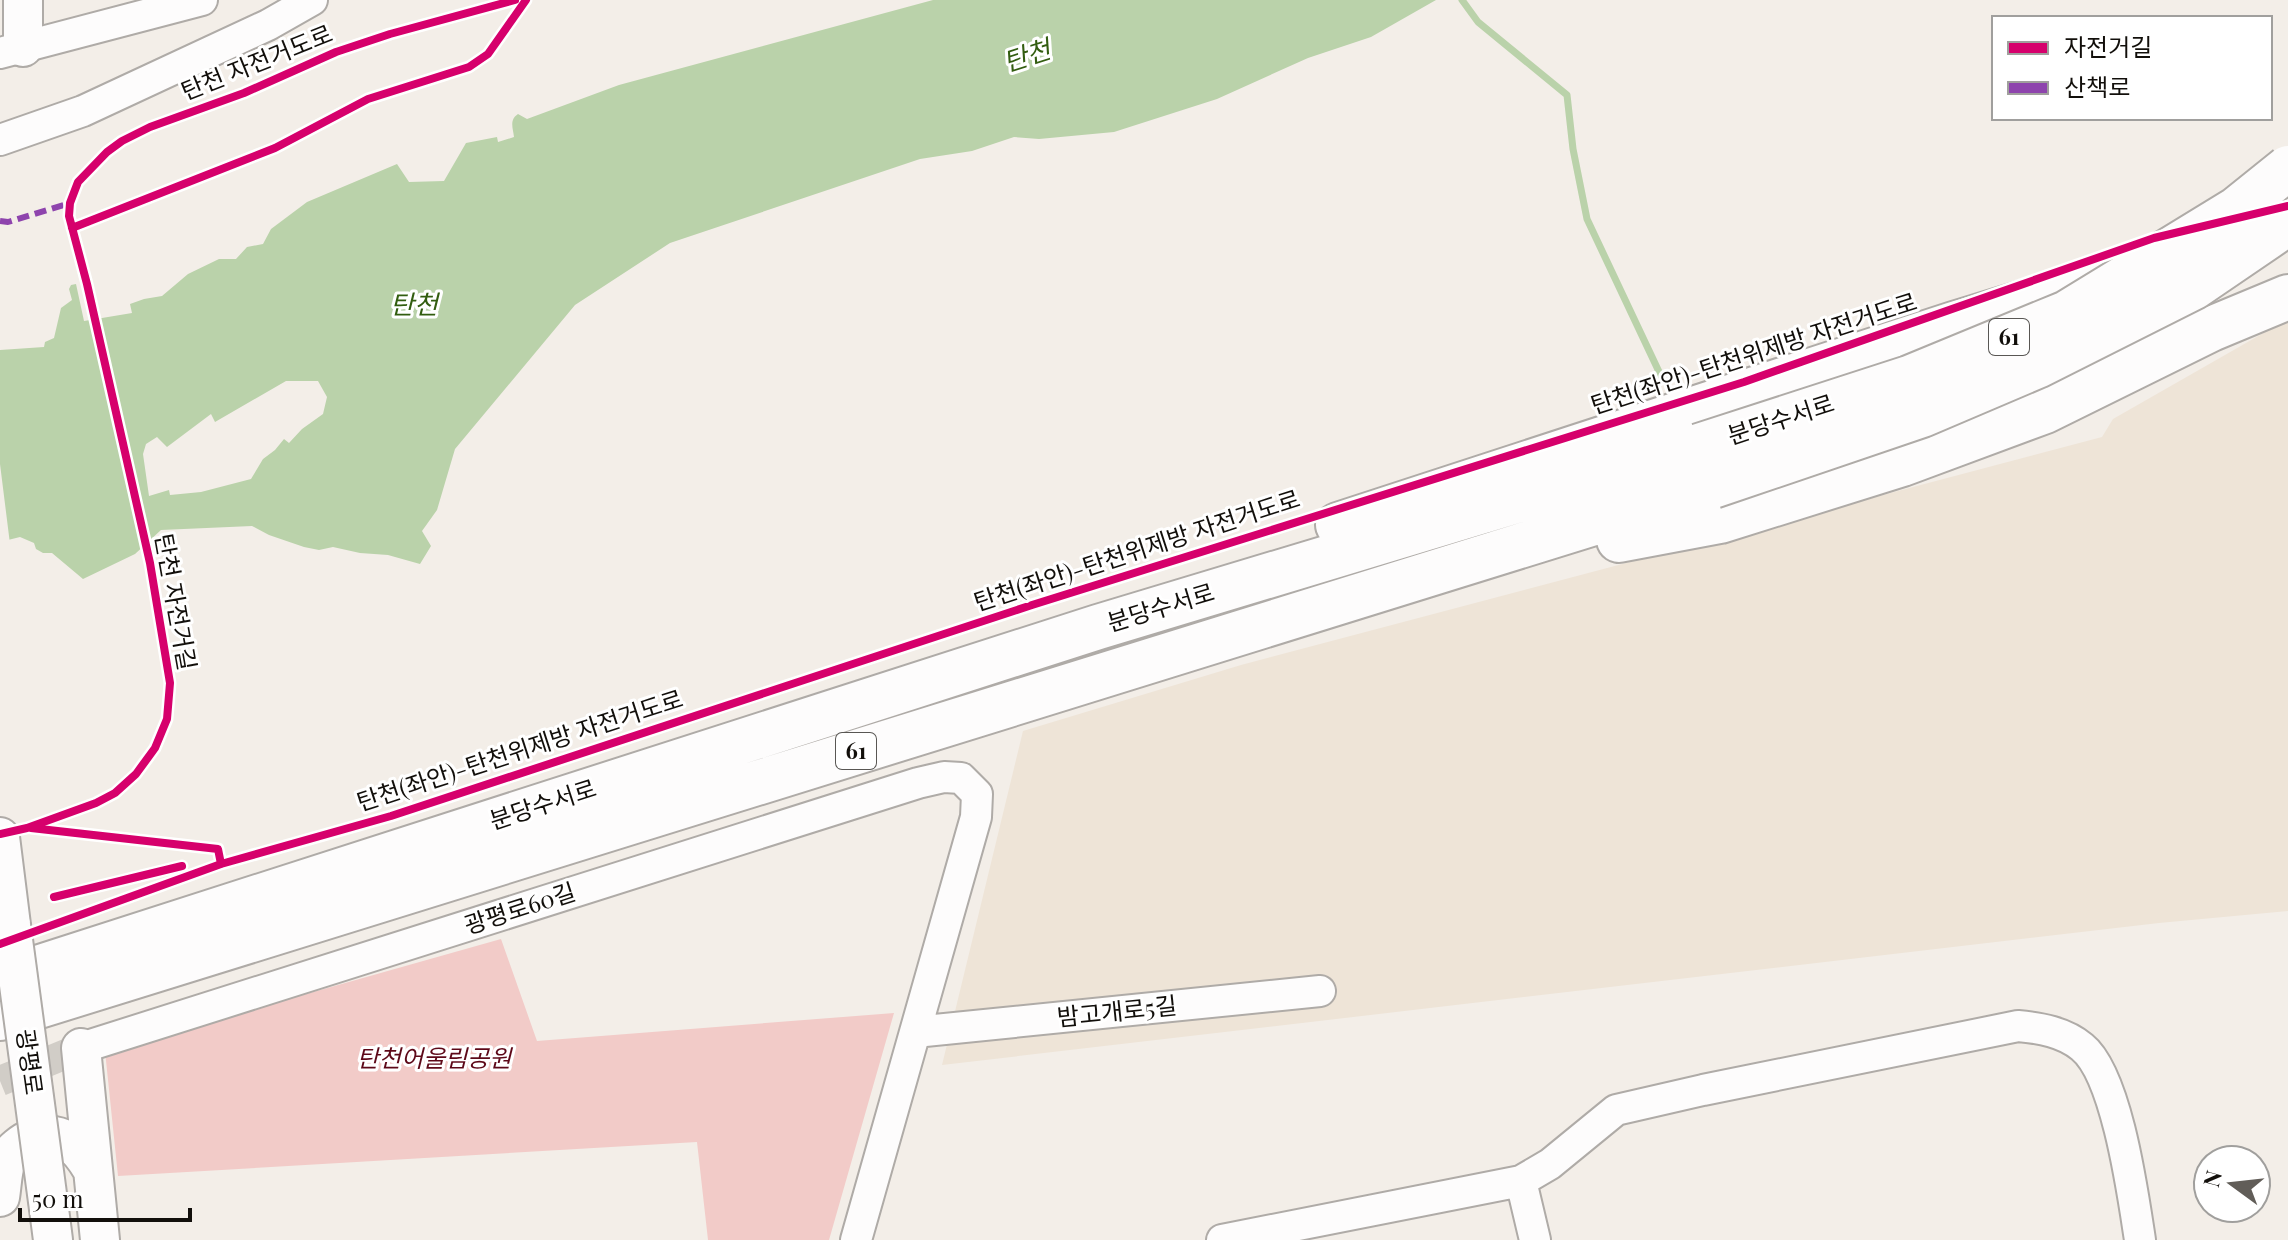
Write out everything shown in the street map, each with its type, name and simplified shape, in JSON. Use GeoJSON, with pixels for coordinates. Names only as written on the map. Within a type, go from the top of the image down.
{"type":"FeatureCollection","features":[{"type":"Feature","properties":{"kind":"highway","name":"분당수서로"},"geometry":{"type":"LineString","coordinates":[[0,980],[1098,627],[1711,484],[1909,378],[2067,313],[2237,209],[2288,168]]}},
{"type":"Feature","properties":{"kind":"highway","name":"분당수서로"},"geometry":{"type":"LineString","coordinates":[[0,1018],[1416,577],[1922,415],[2037,366],[2194,287],[2288,223]]}},
{"type":"Feature","properties":{"kind":"highway"},"geometry":{"type":"LineString","coordinates":[[1098,627],[1261,553],[1721,399],[2178,256],[2224,246],[2288,242]]}},
{"type":"Feature","properties":{"kind":"highway"},"geometry":{"type":"LineString","coordinates":[[1711,484],[1902,464],[2045,411],[2211,329],[2288,297]]}},
{"type":"Feature","properties":{"kind":"main road"},"geometry":{"type":"LineString","coordinates":[[12,50],[23,0]]}},
{"type":"Feature","properties":{"kind":"main road","name":"광평로"},"geometry":{"type":"LineString","coordinates":[[0,837],[51,1224]]}},
{"type":"Feature","properties":{"kind":"main road"},"geometry":{"type":"LineString","coordinates":[[81,1048],[100,1240]]}},
{"type":"Feature","properties":{"kind":"main road"},"geometry":{"type":"LineString","coordinates":[[0,1197],[7,1159],[24,1142],[44,1134],[66,1139],[81,1150],[92,1169]]}},
{"type":"Feature","properties":{"kind":"street"},"geometry":{"type":"LineString","coordinates":[[12,50],[202,0]]}},
{"type":"Feature","properties":{"kind":"street"},"geometry":{"type":"LineString","coordinates":[[0,140],[83,111],[268,25],[312,0]]}},
{"type":"Feature","properties":{"kind":"street","name":"광평로60길"},"geometry":{"type":"LineString","coordinates":[[81,1048],[918,783],[944,777],[961,778],[977,794],[976,817],[915,1032]]}},
{"type":"Feature","properties":{"kind":"street","name":"밤고개로5길"},"geometry":{"type":"LineString","coordinates":[[915,1032],[1320,991]]}},
{"type":"Feature","properties":{"kind":"street"},"geometry":{"type":"LineString","coordinates":[[1222,1240],[1521,1181],[1550,1164],[1616,1110],[2018,1026],[2042,1028],[2083,1047],[2099,1070],[2122,1136],[2140,1240]]}},
{"type":"Feature","properties":{"kind":"street"},"geometry":{"type":"LineString","coordinates":[[856,1240],[915,1032]]}},
{"type":"Feature","properties":{"kind":"street"},"geometry":{"type":"LineString","coordinates":[[1521,1181],[1535,1240]]}},
{"type":"Feature","properties":{"kind":"shaded area"},"geometry":{"type":"Polygon","coordinates":[[[2288,319],[2288,911],[2159,923],[942,1065],[1023,731],[1241,665],[2102,437],[2113,419],[2288,319]]]}},
{"type":"Feature","properties":{"kind":"green space","name":"탄천어울림공원"},"geometry":{"type":"Polygon","coordinates":[[[501,939],[537,1041],[894,1013],[829,1240],[708,1240],[697,1142],[118,1176],[105,1051],[501,939]]]}},
{"type":"Feature","properties":{"kind":"water","name":"탄천"},"geometry":{"type":"Polygon","coordinates":[[[933,0],[1436,0],[1371,37],[1308,58],[1217,99],[1114,132],[1039,139],[1014,137],[972,151],[920,159],[670,243],[575,305],[455,449],[437,510],[422,531],[431,546],[420,564],[388,555],[333,547],[319,550],[304,547],[252,526],[161,530],[135,554],[83,579],[52,553],[36,549],[34,543],[20,537],[0,542],[0,350],[44,347],[45,342],[54,338],[61,308],[72,300],[71,285],[76,284],[84,321],[132,313],[130,304],[162,296],[188,274],[219,259],[236,259],[247,247],[263,244],[271,229],[307,202],[397,164],[409,182],[444,181],[466,143],[497,137],[498,142],[514,137],[512,127],[518,114],[527,119],[619,85],[933,0]],[[286,381],[215,422],[211,414],[167,447],[157,437],[146,444],[143,454],[149,496],[169,490],[170,495],[201,492],[251,479],[263,459],[284,439],[289,443],[323,414],[327,397],[318,381],[286,381]]]}},
{"type":"Feature","properties":{"kind":"pier"},"geometry":{"type":"Polygon","coordinates":[[[0,464],[10,544],[0,546],[0,464]]]}},
{"type":"Feature","properties":{"kind":"waterway"},"geometry":{"type":"LineString","coordinates":[[1462,0],[1478,22],[1567,95],[1573,149],[1587,219],[1661,376]]}},
{"type":"Feature","properties":{"kind":"tunnel"},"geometry":{"type":"LineString","coordinates":[[0,1081],[81,1048]]}},
{"type":"Feature","properties":{"kind":"marked path"},"geometry":{"type":"LineString","coordinates":[[0,221],[8,222],[70,203]]}},
{"type":"Feature","properties":{"kind":"cycle path","name":"탄천 자전거도로"},"geometry":{"type":"LineString","coordinates":[[0,834],[27,828],[115,793],[136,774],[155,748],[167,719],[170,683],[150,563],[69,216],[78,182],[107,152],[150,127],[244,93],[336,52],[515,0]]}},
{"type":"Feature","properties":{"kind":"cycle path"},"geometry":{"type":"LineString","coordinates":[[72,228],[275,148],[368,99],[469,67],[488,54],[526,0]]}},
{"type":"Feature","properties":{"kind":"cycle path","name":"탄천(좌안)-탄천위제방 자전거도로"},"geometry":{"type":"LineString","coordinates":[[0,944],[221,864],[391,816],[1032,605],[1744,382],[2154,238],[2288,206]]}},
{"type":"Feature","properties":{"kind":"cycle path"},"geometry":{"type":"LineString","coordinates":[[31,828],[218,849],[221,864]]}},
{"type":"Feature","properties":{"kind":"cycle path"},"geometry":{"type":"LineString","coordinates":[[54,897],[182,866]]}}]}
